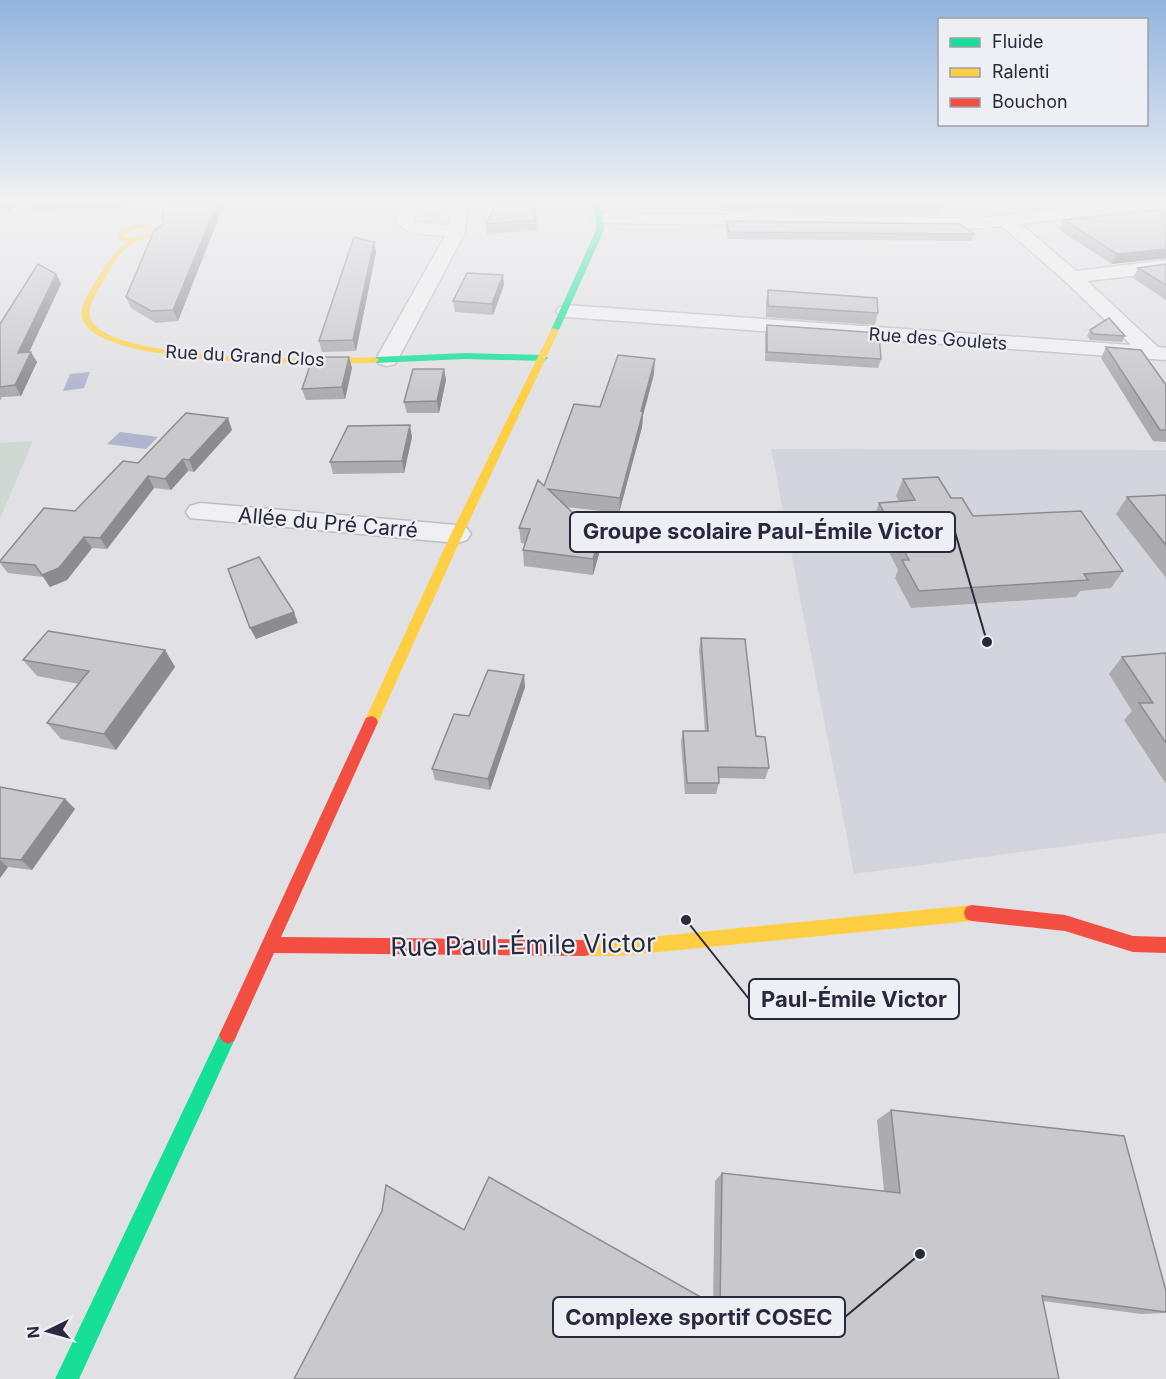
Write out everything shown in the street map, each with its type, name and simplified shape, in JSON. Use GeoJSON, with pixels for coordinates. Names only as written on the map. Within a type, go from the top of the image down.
{"type":"FeatureCollection","features":[{"type":"Feature","properties":{"kind":"street","name":"Rue du Grand Clos"},"geometry":{"type":"LineString","coordinates":[[111,268],[93,290],[86,302],[85,312],[88,321],[106,337],[137,348],[281,360],[510,355],[544,358]]}},
{"type":"Feature","properties":{"kind":"street"},"geometry":{"type":"LineString","coordinates":[[387,359],[436,268]]}},
{"type":"Feature","properties":{"kind":"street"},"geometry":{"type":"LineString","coordinates":[[67,1379],[270,945],[457,534],[544,358],[585,268]]}},
{"type":"Feature","properties":{"kind":"street"},"geometry":{"type":"LineString","coordinates":[[1061,268],[1160,354]]}},
{"type":"Feature","properties":{"kind":"street"},"geometry":{"type":"LineString","coordinates":[[1072,277],[1146,268]]}},
{"type":"Feature","properties":{"kind":"street","name":"Rue des Goulets"},"geometry":{"type":"LineString","coordinates":[[566,311],[1160,354]]}},
{"type":"Feature","properties":{"kind":"street","name":"Allée du Pré Carré"},"geometry":{"type":"LineString","coordinates":[[200,512],[457,534]]}},
{"type":"Feature","properties":{"kind":"street","name":"Rue Paul-Émile Victor"},"geometry":{"type":"LineString","coordinates":[[270,945],[619,948],[966,912],[1065,924],[1133,944],[1166,945]]}},
{"type":"Feature","properties":{"kind":"shaded area"},"geometry":{"type":"Polygon","coordinates":[[[33,441],[1,516],[0,517],[0,443],[33,441]]]}},
{"type":"Feature","properties":{"kind":"shaded area"},"geometry":{"type":"Polygon","coordinates":[[[771,449],[1166,450],[1166,833],[854,874],[771,449]]]}},
{"type":"Feature","properties":{"kind":"water"},"geometry":{"type":"Polygon","coordinates":[[[90,372],[84,388],[63,391],[70,374],[90,372]]]}},
{"type":"Feature","properties":{"kind":"water"},"geometry":{"type":"Polygon","coordinates":[[[120,432],[158,437],[146,449],[107,444],[120,432]]]}},
{"type":"Feature","properties":{"kind":"building"},"geometry":{"type":"Polygon","coordinates":[[[35,268],[46,268],[56,274],[18,353],[31,352],[15,385],[0,387],[0,324],[35,268]]]}},
{"type":"Feature","properties":{"kind":"building"},"geometry":{"type":"Polygon","coordinates":[[[138,268],[190,268],[173,310],[151,311],[126,297],[138,268]]]}},
{"type":"Feature","properties":{"kind":"building"},"geometry":{"type":"Polygon","coordinates":[[[343,268],[368,268],[353,340],[319,341],[343,268]]]}},
{"type":"Feature","properties":{"kind":"building"},"geometry":{"type":"Polygon","coordinates":[[[1139,268],[1166,268],[1166,285],[1139,268]]]}},
{"type":"Feature","properties":{"kind":"building"},"geometry":{"type":"Polygon","coordinates":[[[467,273],[503,275],[492,304],[453,301],[467,273]]]}},
{"type":"Feature","properties":{"kind":"building"},"geometry":{"type":"Polygon","coordinates":[[[768,290],[877,298],[878,313],[768,306],[768,290]]]}},
{"type":"Feature","properties":{"kind":"building"},"geometry":{"type":"Polygon","coordinates":[[[1109,318],[1125,336],[1093,334],[1090,330],[1109,318]]]}},
{"type":"Feature","properties":{"kind":"building"},"geometry":{"type":"Polygon","coordinates":[[[767,325],[879,333],[881,359],[767,352],[767,325]]]}},
{"type":"Feature","properties":{"kind":"building"},"geometry":{"type":"Polygon","coordinates":[[[1106,347],[1141,350],[1166,385],[1166,430],[1160,430],[1106,347]]]}},
{"type":"Feature","properties":{"kind":"building"},"geometry":{"type":"Polygon","coordinates":[[[618,355],[655,359],[620,498],[548,489],[599,538],[593,559],[523,550],[530,529],[519,528],[538,480],[544,486],[574,404],[600,407],[618,355]]]}},
{"type":"Feature","properties":{"kind":"building"},"geometry":{"type":"Polygon","coordinates":[[[313,357],[349,357],[342,387],[302,389],[313,357]]]}},
{"type":"Feature","properties":{"kind":"building"},"geometry":{"type":"Polygon","coordinates":[[[413,369],[444,369],[437,401],[404,402],[413,369]]]}},
{"type":"Feature","properties":{"kind":"building"},"geometry":{"type":"Polygon","coordinates":[[[186,413],[228,418],[189,460],[183,459],[165,479],[148,476],[100,538],[84,537],[59,568],[42,575],[35,565],[0,562],[44,508],[75,511],[123,461],[138,463],[186,413]]]}},
{"type":"Feature","properties":{"kind":"building"},"geometry":{"type":"Polygon","coordinates":[[[410,425],[402,461],[330,462],[348,426],[410,425]]]}},
{"type":"Feature","properties":{"kind":"building"},"geometry":{"type":"Polygon","coordinates":[[[938,477],[951,498],[962,498],[973,516],[1081,511],[1123,571],[1084,574],[1088,580],[919,591],[902,560],[909,560],[879,503],[915,500],[903,479],[938,477]]]}},
{"type":"Feature","properties":{"kind":"building"},"geometry":{"type":"Polygon","coordinates":[[[1166,495],[1166,545],[1127,497],[1166,495]]]}},
{"type":"Feature","properties":{"kind":"building"},"geometry":{"type":"Polygon","coordinates":[[[259,557],[294,612],[250,628],[228,569],[259,557]]]}},
{"type":"Feature","properties":{"kind":"building"},"geometry":{"type":"Polygon","coordinates":[[[48,631],[165,650],[104,734],[47,723],[89,671],[23,660],[48,631]]]}},
{"type":"Feature","properties":{"kind":"building"},"geometry":{"type":"Polygon","coordinates":[[[701,638],[745,639],[756,736],[765,737],[769,768],[718,767],[719,783],[687,783],[683,731],[708,731],[701,638]]]}},
{"type":"Feature","properties":{"kind":"building"},"geometry":{"type":"Polygon","coordinates":[[[1166,653],[1166,743],[1139,703],[1153,703],[1122,657],[1166,653]]]}},
{"type":"Feature","properties":{"kind":"building"},"geometry":{"type":"Polygon","coordinates":[[[488,670],[524,675],[488,779],[432,769],[454,714],[469,716],[488,670]]]}},
{"type":"Feature","properties":{"kind":"building"},"geometry":{"type":"Polygon","coordinates":[[[0,787],[65,799],[21,860],[0,858],[0,787]]]}},
{"type":"Feature","properties":{"kind":"building"},"geometry":{"type":"Polygon","coordinates":[[[891,1110],[1124,1136],[1166,1291],[1166,1312],[1042,1296],[1059,1379],[294,1379],[382,1211],[386,1185],[464,1230],[489,1177],[720,1308],[722,1173],[900,1193],[891,1110]]]}},
{"type":"Feature","properties":{"kind":"traffic: fast"},"geometry":{"type":"LineString","coordinates":[[555,330],[583,268]]}},
{"type":"Feature","properties":{"kind":"traffic: fast"},"geometry":{"type":"LineString","coordinates":[[375,360],[465,356],[544,358]]}},
{"type":"Feature","properties":{"kind":"traffic: fast"},"geometry":{"type":"LineString","coordinates":[[67,1379],[228,1035]]}},
{"type":"Feature","properties":{"kind":"traffic: slow"},"geometry":{"type":"LineString","coordinates":[[107,268],[87,304],[86,313],[91,326],[110,338],[141,347],[181,354],[225,358],[313,361],[375,360]]}},
{"type":"Feature","properties":{"kind":"traffic: slow"},"geometry":{"type":"LineString","coordinates":[[371,722],[457,534],[555,330]]}},
{"type":"Feature","properties":{"kind":"traffic: slow"},"geometry":{"type":"LineString","coordinates":[[585,948],[619,948],[972,913]]}},
{"type":"Feature","properties":{"kind":"traffic: jam"},"geometry":{"type":"LineString","coordinates":[[228,1035],[371,722]]}},
{"type":"Feature","properties":{"kind":"traffic: jam"},"geometry":{"type":"LineString","coordinates":[[972,913],[1065,923],[1133,944],[1166,945]]}},
{"type":"Feature","properties":{"kind":"traffic: jam"},"geometry":{"type":"LineString","coordinates":[[270,945],[585,948]]}},
{"type":"Feature","properties":{"kind":"place","name":"Groupe scolaire Paul-Émile Victor"},"geometry":{"type":"Point","coordinates":[987,642]}},
{"type":"Feature","properties":{"kind":"place","name":"Paul-Émile Victor"},"geometry":{"type":"Point","coordinates":[686,920]}},
{"type":"Feature","properties":{"kind":"place","name":"Complexe sportif COSEC"},"geometry":{"type":"Point","coordinates":[920,1254]}}]}
